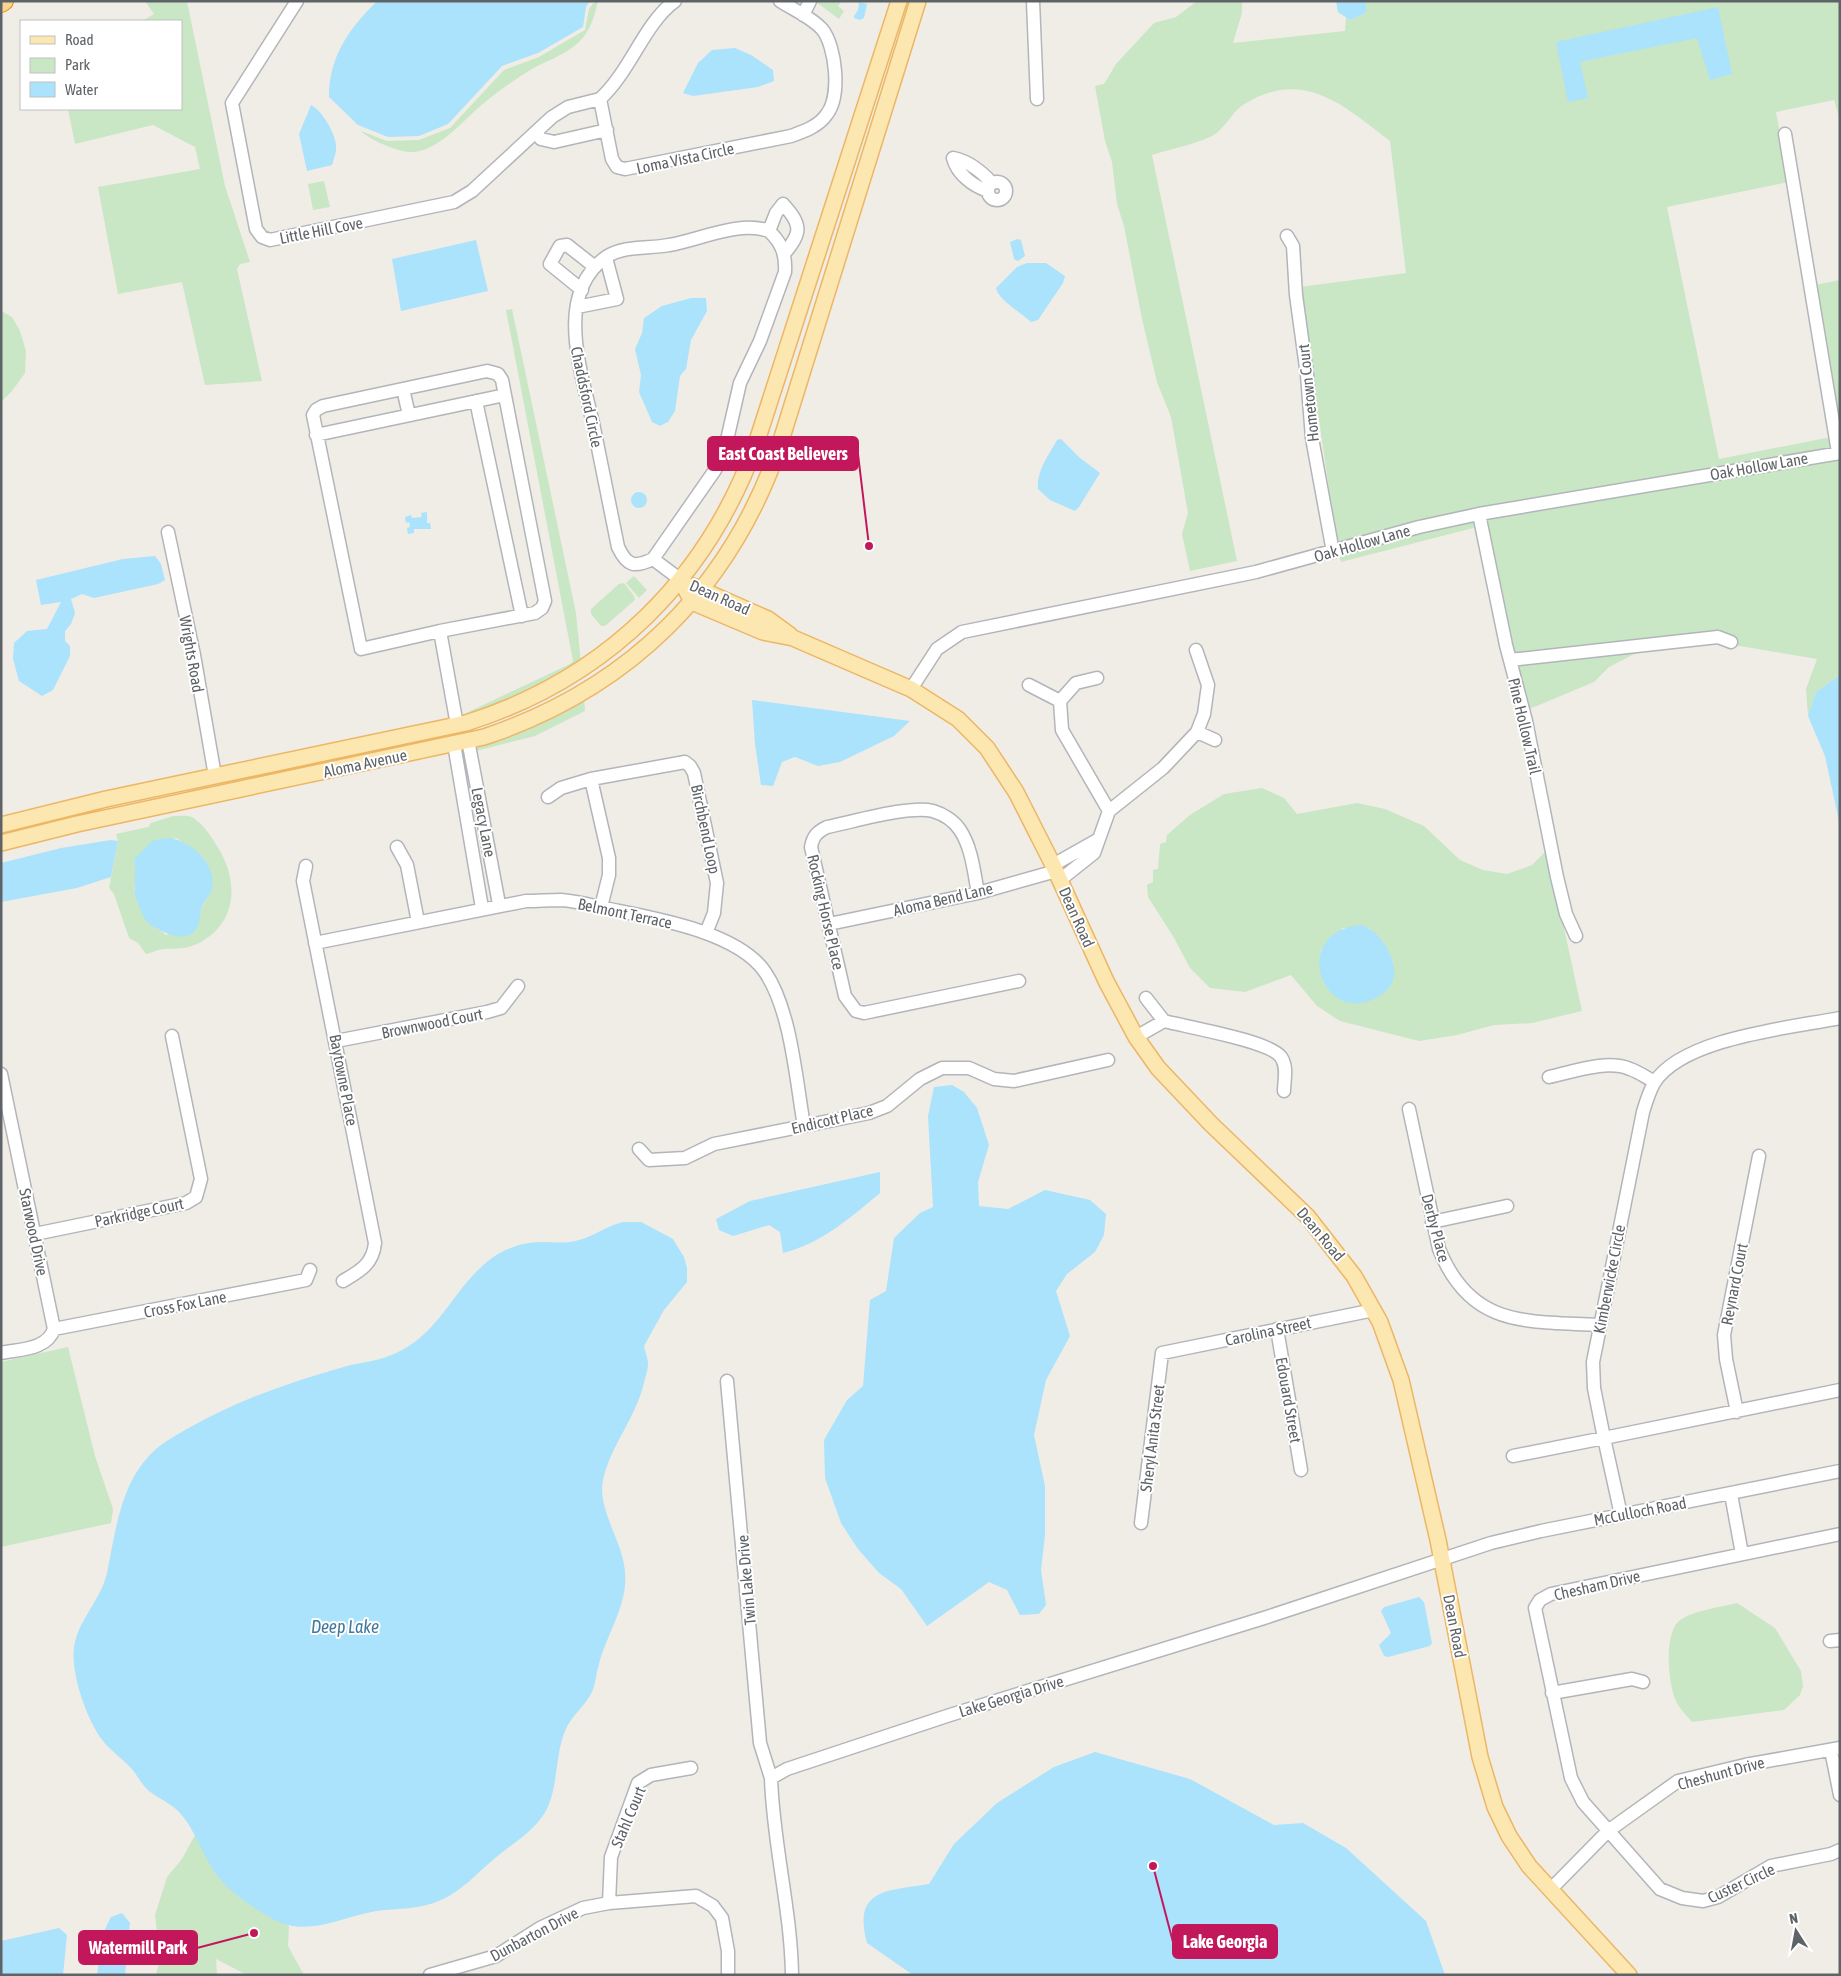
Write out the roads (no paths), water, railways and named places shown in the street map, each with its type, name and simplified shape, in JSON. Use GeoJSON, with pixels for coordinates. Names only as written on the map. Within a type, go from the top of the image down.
{"type":"FeatureCollection","features":[{"type":"Feature","properties":{"kind":"main road","name":"Aloma Avenue"},"geometry":{"type":"LineString","coordinates":[[1,824],[215,776],[457,725],[487,716],[542,693],[591,663],[638,626],[681,580],[715,532],[740,487],[757,441],[899,1]]}},
{"type":"Feature","properties":{"kind":"main road","name":"Aloma Avenue"},"geometry":{"type":"LineString","coordinates":[[1,843],[192,799],[461,742],[526,722],[588,691],[644,650],[697,596],[737,539],[765,485],[811,346],[918,1]]}},
{"type":"Feature","properties":{"kind":"main road"},"geometry":{"type":"LineString","coordinates":[[801,303],[802,327],[811,346]]}},
{"type":"Feature","properties":{"kind":"main road","name":"Dean Road"},"geometry":{"type":"LineString","coordinates":[[681,580],[697,596],[763,632],[793,638],[911,689],[958,720],[987,748],[1016,792],[1057,872],[1106,981],[1136,1037],[1158,1068],[1211,1124],[1308,1217],[1340,1256],[1374,1310],[1391,1348],[1401,1380],[1441,1559],[1480,1756],[1497,1814],[1512,1842],[1550,1890],[1629,1975]]}},
{"type":"Feature","properties":{"kind":"main road"},"geometry":{"type":"LineString","coordinates":[[461,742],[466,731],[487,716]]}},
{"type":"Feature","properties":{"kind":"main road"},"geometry":{"type":"LineString","coordinates":[[421,751],[447,735],[457,725]]}},
{"type":"Feature","properties":{"kind":"main road"},"geometry":{"type":"LineString","coordinates":[[192,799],[215,776]]}},
{"type":"Feature","properties":{"kind":"main road"},"geometry":{"type":"LineString","coordinates":[[1,832],[66,815],[80,806]]}},
{"type":"Feature","properties":{"kind":"street","name":"Little Hill Cove"},"geometry":{"type":"LineString","coordinates":[[297,1],[232,103],[254,221],[258,233],[262,236],[276,240],[454,202],[472,191],[561,111],[575,105],[600,99]]}},
{"type":"Feature","properties":{"kind":"street"},"geometry":{"type":"LineString","coordinates":[[600,99],[617,82],[655,22],[675,1]]}},
{"type":"Feature","properties":{"kind":"street"},"geometry":{"type":"LineString","coordinates":[[803,14],[810,1]]}},
{"type":"Feature","properties":{"kind":"street"},"geometry":{"type":"LineString","coordinates":[[1033,1],[1037,99]]}},
{"type":"Feature","properties":{"kind":"street","name":"Loma Vista Circle"},"geometry":{"type":"LineString","coordinates":[[600,99],[614,163],[620,168],[630,169],[791,136],[808,130],[821,120],[832,106],[835,97],[834,65],[828,41],[823,31],[786,3]]}},
{"type":"Feature","properties":{"kind":"street"},"geometry":{"type":"LineString","coordinates":[[537,134],[541,139],[554,142],[607,130]]}},
{"type":"Feature","properties":{"kind":"street"},"geometry":{"type":"LineString","coordinates":[[1785,134],[1839,453]]}},
{"type":"Feature","properties":{"kind":"street"},"geometry":{"type":"LineString","coordinates":[[953,158],[956,170],[970,172],[990,187]]}},
{"type":"Feature","properties":{"kind":"street"},"geometry":{"type":"LineString","coordinates":[[681,580],[653,559],[715,470],[724,453],[734,416],[740,383],[760,342],[785,272],[784,254],[781,246],[770,231],[776,213],[783,204],[792,214],[797,229],[797,238],[784,254]]}},
{"type":"Feature","properties":{"kind":"street","name":"Chaddsford Circle"},"geometry":{"type":"LineString","coordinates":[[653,559],[641,565],[633,564],[624,560],[618,547],[578,358],[575,327],[577,307],[584,283],[595,267],[606,258],[622,250],[669,245],[723,232],[760,229],[770,231]]}},
{"type":"Feature","properties":{"kind":"street","name":"Hometown Court"},"geometry":{"type":"LineString","coordinates":[[1286,236],[1293,246],[1296,295],[1307,375],[1312,438],[1333,552]]}},
{"type":"Feature","properties":{"kind":"street"},"geometry":{"type":"LineString","coordinates":[[582,290],[550,264],[553,256],[560,246],[567,244],[595,267]]}},
{"type":"Feature","properties":{"kind":"street"},"geometry":{"type":"LineString","coordinates":[[577,307],[617,299],[606,258]]}},
{"type":"Feature","properties":{"kind":"street"},"geometry":{"type":"LineString","coordinates":[[487,372],[498,374],[502,380],[505,395],[545,601],[542,608],[535,613],[522,616],[440,631],[361,649],[316,435],[313,416],[316,410],[323,406],[487,372]]}},
{"type":"Feature","properties":{"kind":"street"},"geometry":{"type":"LineString","coordinates":[[403,389],[409,415]]}},
{"type":"Feature","properties":{"kind":"street"},"geometry":{"type":"LineString","coordinates":[[316,435],[505,395]]}},
{"type":"Feature","properties":{"kind":"street"},"geometry":{"type":"LineString","coordinates":[[476,401],[522,616]]}},
{"type":"Feature","properties":{"kind":"street","name":"Oak Hollow Lane"},"geometry":{"type":"LineString","coordinates":[[911,689],[937,649],[962,632],[1256,572],[1419,527],[1479,514],[1839,453]]}},
{"type":"Feature","properties":{"kind":"street","name":"Pine Hollow Trail"},"geometry":{"type":"LineString","coordinates":[[1479,514],[1510,660],[1526,721],[1566,914],[1576,936]]}},
{"type":"Feature","properties":{"kind":"street","name":"Wrights Road"},"geometry":{"type":"LineString","coordinates":[[168,532],[194,656],[215,776]]}},
{"type":"Feature","properties":{"kind":"street"},"geometry":{"type":"LineString","coordinates":[[440,631],[457,725]]}},
{"type":"Feature","properties":{"kind":"street"},"geometry":{"type":"LineString","coordinates":[[1510,660],[1718,637],[1731,642]]}},
{"type":"Feature","properties":{"kind":"street"},"geometry":{"type":"LineString","coordinates":[[1097,678],[1076,683],[1060,701],[1062,730],[1109,811],[1163,768],[1197,732],[1204,714],[1208,685],[1196,650]]}},
{"type":"Feature","properties":{"kind":"street"},"geometry":{"type":"LineString","coordinates":[[1029,685],[1060,701]]}},
{"type":"Feature","properties":{"kind":"street"},"geometry":{"type":"LineString","coordinates":[[1197,732],[1215,740]]}},
{"type":"Feature","properties":{"kind":"street","name":"Legacy Lane"},"geometry":{"type":"LineString","coordinates":[[461,742],[500,904]]}},
{"type":"Feature","properties":{"kind":"street","name":"Legacy Lane"},"geometry":{"type":"LineString","coordinates":[[461,742],[482,908]]}},
{"type":"Feature","properties":{"kind":"street","name":"Birchbend Loop"},"geometry":{"type":"LineString","coordinates":[[548,797],[561,788],[591,779],[685,762],[690,766],[694,774],[717,883],[714,913],[706,932]]}},
{"type":"Feature","properties":{"kind":"street"},"geometry":{"type":"LineString","coordinates":[[591,779],[609,858],[609,875],[601,907]]}},
{"type":"Feature","properties":{"kind":"street","name":"Rocking Horse Place"},"geometry":{"type":"LineString","coordinates":[[978,893],[966,844],[960,831],[943,815],[932,811],[915,810],[827,827],[818,832],[813,838],[812,847],[845,996],[856,1011],[864,1013],[1019,981]]}},
{"type":"Feature","properties":{"kind":"street","name":"Aloma Bend Lane"},"geometry":{"type":"LineString","coordinates":[[829,924],[978,893],[1057,872],[1100,839],[1109,811]]}},
{"type":"Feature","properties":{"kind":"street"},"geometry":{"type":"LineString","coordinates":[[398,847],[407,865],[418,922]]}},
{"type":"Feature","properties":{"kind":"street","name":"Baytowne Place"},"geometry":{"type":"LineString","coordinates":[[306,866],[303,882],[375,1243],[374,1253],[364,1268],[343,1281]]}},
{"type":"Feature","properties":{"kind":"street","name":"Belmont Terrace"},"geometry":{"type":"LineString","coordinates":[[315,943],[500,904],[526,901],[562,900],[660,919],[706,932],[729,943],[753,959],[765,970],[782,1007],[804,1126]]}},
{"type":"Feature","properties":{"kind":"street","name":"Brownwood Court"},"geometry":{"type":"LineString","coordinates":[[336,1041],[501,1008],[518,986]]}},
{"type":"Feature","properties":{"kind":"street"},"geometry":{"type":"LineString","coordinates":[[1146,998],[1164,1020],[1264,1045],[1281,1057],[1285,1068],[1284,1092]]}},
{"type":"Feature","properties":{"kind":"street","name":"Kimberwicke Circle"},"geometry":{"type":"LineString","coordinates":[[1621,1515],[1604,1438],[1593,1362],[1598,1325],[1643,1112],[1655,1082],[1679,1059],[1706,1046],[1840,1018]]}},
{"type":"Feature","properties":{"kind":"street"},"geometry":{"type":"LineString","coordinates":[[1136,1037],[1164,1020]]}},
{"type":"Feature","properties":{"kind":"street","name":"Parkridge Court"},"geometry":{"type":"LineString","coordinates":[[35,1234],[186,1203],[196,1197],[200,1191],[201,1179],[172,1036]]}},
{"type":"Feature","properties":{"kind":"street","name":"Endicott Place"},"geometry":{"type":"LineString","coordinates":[[639,1150],[649,1160],[685,1158],[714,1144],[878,1109],[887,1106],[920,1079],[942,1068],[969,1068],[994,1079],[1014,1080],[1108,1060]]}},
{"type":"Feature","properties":{"kind":"street"},"geometry":{"type":"LineString","coordinates":[[1549,1077],[1606,1066],[1618,1066],[1629,1068],[1655,1082]]}},
{"type":"Feature","properties":{"kind":"street","name":"Starwood Drive"},"geometry":{"type":"LineString","coordinates":[[1,1074],[54,1329]]}},
{"type":"Feature","properties":{"kind":"street","name":"Derby Place"},"geometry":{"type":"LineString","coordinates":[[1409,1109],[1432,1222],[1446,1267],[1456,1282],[1485,1308],[1508,1318],[1598,1325]]}},
{"type":"Feature","properties":{"kind":"street","name":"Reynard Court"},"geometry":{"type":"LineString","coordinates":[[1737,1412],[1726,1359],[1724,1334],[1760,1156]]}},
{"type":"Feature","properties":{"kind":"street"},"geometry":{"type":"LineString","coordinates":[[1432,1222],[1507,1206]]}},
{"type":"Feature","properties":{"kind":"street","name":"Cross Fox Lane"},"geometry":{"type":"LineString","coordinates":[[54,1329],[306,1280],[310,1270]]}},
{"type":"Feature","properties":{"kind":"street","name":"Carolina Street"},"geometry":{"type":"LineString","coordinates":[[1162,1353],[1374,1310]]}},
{"type":"Feature","properties":{"kind":"street"},"geometry":{"type":"LineString","coordinates":[[1,1353],[40,1345],[51,1339],[54,1329]]}},
{"type":"Feature","properties":{"kind":"street","name":"Edouard Street"},"geometry":{"type":"LineString","coordinates":[[1277,1329],[1301,1470]]}},
{"type":"Feature","properties":{"kind":"street","name":"Sheryl Anita Street"},"geometry":{"type":"LineString","coordinates":[[1141,1523],[1162,1353]]}},
{"type":"Feature","properties":{"kind":"street","name":"Twin Lake Drive"},"geometry":{"type":"LineString","coordinates":[[727,1380],[760,1743],[771,1778]]}},
{"type":"Feature","properties":{"kind":"street"},"geometry":{"type":"LineString","coordinates":[[1513,1456],[1840,1390]]}},
{"type":"Feature","properties":{"kind":"street","name":"McCulloch Road"},"geometry":{"type":"LineString","coordinates":[[1441,1559],[1491,1543],[1840,1471]]}},
{"type":"Feature","properties":{"kind":"street"},"geometry":{"type":"LineString","coordinates":[[1731,1494],[1742,1554]]}},
{"type":"Feature","properties":{"kind":"street","name":"Chesham Drive"},"geometry":{"type":"LineString","coordinates":[[1608,1831],[1582,1802],[1571,1778],[1536,1618],[1535,1608],[1540,1600],[1551,1594],[1840,1534]]}},
{"type":"Feature","properties":{"kind":"street","name":"Lake Georgia Drive"},"geometry":{"type":"LineString","coordinates":[[771,1778],[787,1770],[950,1715],[1255,1620],[1441,1559]]}},
{"type":"Feature","properties":{"kind":"street"},"geometry":{"type":"LineString","coordinates":[[1552,1693],[1632,1679],[1643,1682]]}},
{"type":"Feature","properties":{"kind":"street"},"geometry":{"type":"LineString","coordinates":[[1835,1749],[1840,1795]]}},
{"type":"Feature","properties":{"kind":"street","name":"Cheshunt Drive"},"geometry":{"type":"LineString","coordinates":[[1550,1890],[1608,1831],[1678,1781],[1745,1764],[1835,1749]]}},
{"type":"Feature","properties":{"kind":"street","name":"Stahl Court"},"geometry":{"type":"LineString","coordinates":[[610,1903],[611,1857],[638,1783],[651,1775],[691,1768]]}},
{"type":"Feature","properties":{"kind":"street"},"geometry":{"type":"LineString","coordinates":[[771,1778],[792,1975]]}},
{"type":"Feature","properties":{"kind":"street","name":"Custer Circle"},"geometry":{"type":"LineString","coordinates":[[1608,1831],[1660,1889],[1682,1898],[1703,1901],[1718,1897],[1771,1866],[1831,1854],[1840,1850]]}},
{"type":"Feature","properties":{"kind":"street","name":"Dunbarton Drive"},"geometry":{"type":"LineString","coordinates":[[430,1975],[496,1956],[540,1928],[583,1908],[610,1903],[696,1896],[713,1906],[722,1918],[728,1950],[728,1975]]}},
{"type":"Feature","properties":{"kind":"water"},"geometry":{"type":"Polygon","coordinates":[[[377,1],[590,1],[586,7],[583,27],[538,53],[502,66],[448,124],[419,136],[388,137],[358,125],[329,97],[333,69],[342,44],[377,1]]]}},
{"type":"Feature","properties":{"kind":"water"},"geometry":{"type":"Polygon","coordinates":[[[1336,1],[1366,1],[1366,13],[1350,20],[1338,12],[1336,1]]]}},
{"type":"Feature","properties":{"kind":"water"},"geometry":{"type":"Polygon","coordinates":[[[859,2],[867,4],[864,18],[860,20],[854,18],[859,2]]]}},
{"type":"Feature","properties":{"kind":"water"},"geometry":{"type":"Polygon","coordinates":[[[1718,7],[1732,74],[1710,80],[1697,38],[1580,62],[1588,98],[1568,102],[1556,42],[1718,7]]]}},
{"type":"Feature","properties":{"kind":"water"},"geometry":{"type":"Polygon","coordinates":[[[735,48],[751,55],[773,70],[774,81],[758,87],[693,96],[683,93],[698,63],[712,50],[735,48]]]}},
{"type":"Feature","properties":{"kind":"water"},"geometry":{"type":"Polygon","coordinates":[[[311,105],[327,122],[335,140],[336,150],[332,165],[307,171],[299,134],[311,105]]]}},
{"type":"Feature","properties":{"kind":"water"},"geometry":{"type":"Polygon","coordinates":[[[1017,239],[1021,240],[1025,256],[1018,261],[1014,259],[1010,242],[1017,239]]]}},
{"type":"Feature","properties":{"kind":"water"},"geometry":{"type":"Polygon","coordinates":[[[476,240],[488,291],[401,311],[392,259],[476,240]]]}},
{"type":"Feature","properties":{"kind":"water"},"geometry":{"type":"Polygon","coordinates":[[[1027,263],[1046,263],[1065,276],[1063,283],[1038,320],[1031,322],[1005,301],[996,288],[1017,267],[1027,263]]]}},
{"type":"Feature","properties":{"kind":"water"},"geometry":{"type":"Polygon","coordinates":[[[691,298],[706,298],[707,311],[691,340],[686,369],[680,376],[675,411],[668,422],[660,426],[652,422],[639,392],[641,375],[635,349],[642,333],[644,318],[662,306],[691,298]]]}},
{"type":"Feature","properties":{"kind":"water"},"geometry":{"type":"Polygon","coordinates":[[[1061,439],[1080,458],[1100,473],[1075,511],[1050,500],[1038,489],[1039,476],[1044,463],[1057,440],[1061,439]]]}},
{"type":"Feature","properties":{"kind":"water"},"geometry":{"type":"Polygon","coordinates":[[[639,492],[645,494],[647,500],[645,506],[639,508],[633,506],[631,500],[633,494],[639,492]]]}},
{"type":"Feature","properties":{"kind":"water"},"geometry":{"type":"Polygon","coordinates":[[[427,512],[427,523],[430,523],[431,529],[414,529],[414,533],[408,534],[407,528],[410,527],[409,522],[406,523],[405,517],[411,515],[412,518],[422,517],[421,513],[427,512]]]}},
{"type":"Feature","properties":{"kind":"water"},"geometry":{"type":"Polygon","coordinates":[[[155,556],[161,564],[165,580],[158,584],[94,598],[82,594],[71,599],[75,613],[71,624],[65,631],[65,641],[70,646],[70,656],[53,690],[42,696],[19,681],[13,659],[14,643],[27,631],[47,629],[61,602],[41,605],[36,580],[123,559],[155,556]]]}},
{"type":"Feature","properties":{"kind":"water"},"geometry":{"type":"Polygon","coordinates":[[[1840,675],[1840,826],[1825,756],[1808,716],[1816,692],[1840,675]]]}},
{"type":"Feature","properties":{"kind":"water"},"geometry":{"type":"Polygon","coordinates":[[[752,700],[910,721],[894,736],[840,762],[818,766],[795,757],[782,762],[773,786],[761,785],[755,744],[752,700]]]}},
{"type":"Feature","properties":{"kind":"water"},"geometry":{"type":"Polygon","coordinates":[[[165,838],[183,842],[192,847],[206,861],[210,870],[212,889],[202,906],[198,925],[187,936],[170,935],[150,925],[139,907],[136,896],[134,859],[152,841],[165,838]]]}},
{"type":"Feature","properties":{"kind":"water"},"geometry":{"type":"Polygon","coordinates":[[[111,840],[118,841],[111,877],[77,888],[1,902],[1,863],[61,848],[111,840]]]}},
{"type":"Feature","properties":{"kind":"water"},"geometry":{"type":"Polygon","coordinates":[[[1361,925],[1376,934],[1382,941],[1391,958],[1394,975],[1390,986],[1379,996],[1369,1001],[1351,1003],[1337,998],[1326,986],[1320,972],[1320,956],[1326,942],[1339,931],[1361,925]]]}},
{"type":"Feature","properties":{"kind":"water"},"geometry":{"type":"Polygon","coordinates":[[[952,1085],[964,1092],[977,1108],[989,1145],[978,1182],[979,1206],[1008,1209],[1045,1190],[1090,1200],[1106,1214],[1104,1235],[1095,1252],[1067,1274],[1056,1291],[1070,1336],[1046,1380],[1034,1435],[1045,1486],[1045,1535],[1041,1570],[1046,1605],[1039,1614],[1020,1615],[1007,1590],[989,1582],[927,1626],[901,1589],[879,1573],[858,1549],[841,1523],[825,1478],[824,1440],[847,1400],[863,1386],[870,1300],[886,1291],[894,1238],[920,1213],[933,1207],[928,1116],[934,1087],[952,1085]]]}},
{"type":"Feature","properties":{"kind":"water"},"geometry":{"type":"Polygon","coordinates":[[[880,1172],[880,1193],[835,1229],[797,1249],[783,1253],[780,1232],[769,1225],[733,1236],[719,1230],[716,1219],[750,1201],[880,1172]]]}},
{"type":"Feature","properties":{"kind":"water","name":"Deep Lake"},"geometry":{"type":"Polygon","coordinates":[[[623,1222],[641,1222],[673,1239],[684,1257],[687,1268],[687,1282],[664,1310],[644,1346],[648,1367],[644,1383],[603,1480],[604,1503],[623,1560],[625,1584],[620,1607],[598,1667],[592,1692],[565,1731],[549,1805],[539,1821],[527,1833],[463,1887],[441,1900],[425,1906],[376,1911],[311,1926],[298,1927],[273,1919],[240,1898],[226,1886],[209,1864],[190,1827],[180,1813],[173,1806],[149,1791],[131,1768],[103,1741],[91,1721],[80,1694],[74,1666],[75,1642],[82,1624],[104,1582],[120,1512],[131,1482],[148,1457],[156,1449],[171,1438],[225,1409],[285,1385],[347,1366],[383,1358],[410,1345],[435,1323],[475,1273],[500,1253],[527,1243],[574,1241],[623,1222]]]}},
{"type":"Feature","properties":{"kind":"water"},"geometry":{"type":"Polygon","coordinates":[[[1419,1597],[1424,1602],[1432,1643],[1430,1646],[1388,1657],[1384,1656],[1379,1645],[1391,1633],[1381,1611],[1384,1607],[1419,1597]]]}},
{"type":"Feature","properties":{"kind":"water"},"geometry":{"type":"Polygon","coordinates":[[[1095,1752],[1190,1779],[1274,1825],[1303,1823],[1346,1848],[1426,1921],[1445,1975],[913,1975],[867,1943],[864,1925],[865,1912],[869,1902],[887,1891],[929,1884],[954,1844],[997,1803],[1054,1767],[1095,1752]]]}},
{"type":"Feature","properties":{"kind":"water"},"geometry":{"type":"Polygon","coordinates":[[[122,1913],[130,1923],[125,1975],[97,1975],[102,1935],[111,1917],[122,1913]]]}},
{"type":"Feature","properties":{"kind":"water"},"geometry":{"type":"Polygon","coordinates":[[[59,1928],[67,1935],[63,1975],[1,1975],[1,1941],[59,1928]]]}},
{"type":"Feature","properties":{"kind":"place","name":"East Coast Believers"},"geometry":{"type":"Point","coordinates":[869,546]}},
{"type":"Feature","properties":{"kind":"place","name":"Lake Georgia"},"geometry":{"type":"Point","coordinates":[1153,1866]}},
{"type":"Feature","properties":{"kind":"place","name":"Watermill Park"},"geometry":{"type":"Point","coordinates":[254,1933]}}]}
